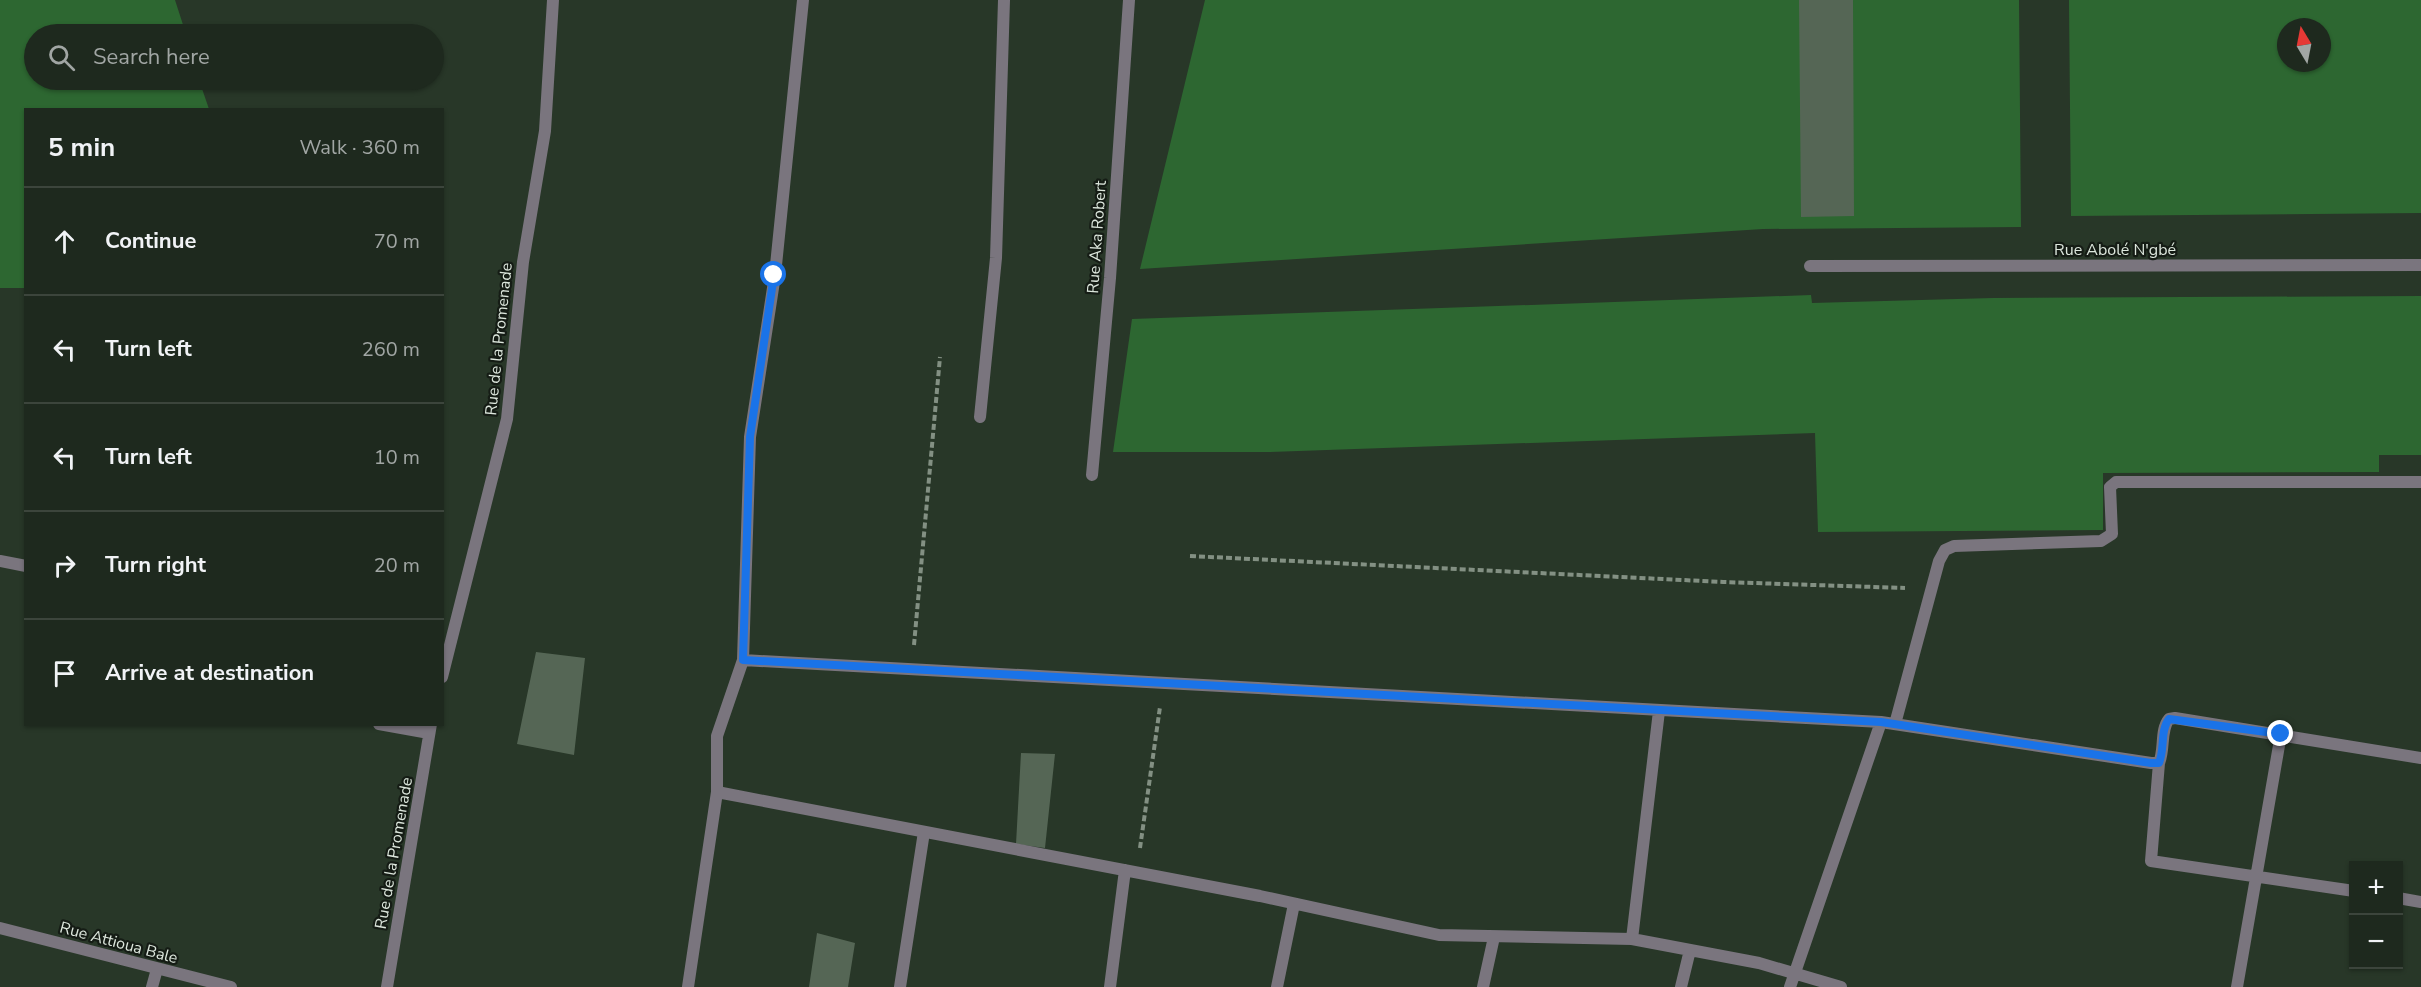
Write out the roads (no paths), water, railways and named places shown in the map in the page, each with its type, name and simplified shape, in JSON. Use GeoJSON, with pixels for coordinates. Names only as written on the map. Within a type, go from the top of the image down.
{"type":"FeatureCollection","features":[{"type":"Feature","properties":{"kind":"street","name":"Rue de la Promenade"},"geometry":{"type":"LineString","coordinates":[[444,668],[507,419],[523,262],[545,130],[553,0]]}},
{"type":"Feature","properties":{"kind":"street"},"geometry":{"type":"LineString","coordinates":[[688,987],[717,792],[717,736],[743,660],[750,437],[774,275],[802,0]]}},
{"type":"Feature","properties":{"kind":"street"},"geometry":{"type":"LineString","coordinates":[[980,417],[996,258],[1004,0]]}},
{"type":"Feature","properties":{"kind":"street","name":"Rue Aka Robert"},"geometry":{"type":"LineString","coordinates":[[1092,475],[1110,278],[1128,0]]}},
{"type":"Feature","properties":{"kind":"street","name":"Rue Abolé N'gbé"},"geometry":{"type":"LineString","coordinates":[[1810,266],[2421,265]]}},
{"type":"Feature","properties":{"kind":"street"},"geometry":{"type":"LineString","coordinates":[[1895,724],[1939,561],[1945,550],[1954,546],[2101,541],[2112,534],[2110,487],[2116,482],[2421,482]]}},
{"type":"Feature","properties":{"kind":"street"},"geometry":{"type":"LineString","coordinates":[[0,561],[24,566]]}},
{"type":"Feature","properties":{"kind":"street"},"geometry":{"type":"LineString","coordinates":[[743,660],[1881,722],[2159,763]]}},
{"type":"Feature","properties":{"kind":"street"},"geometry":{"type":"LineString","coordinates":[[1632,939],[1659,711]]}},
{"type":"Feature","properties":{"kind":"street"},"geometry":{"type":"LineString","coordinates":[[2349,890],[2151,861],[2159,763],[2163,754],[2165,724],[2169,719],[2281,734],[2421,758]]}},
{"type":"Feature","properties":{"kind":"street"},"geometry":{"type":"LineString","coordinates":[[1790,987],[1881,722]]}},
{"type":"Feature","properties":{"kind":"street"},"geometry":{"type":"LineString","coordinates":[[399,726],[430,729]]}},
{"type":"Feature","properties":{"kind":"street","name":"Rue de la Promenade"},"geometry":{"type":"LineString","coordinates":[[387,987],[430,729]]}},
{"type":"Feature","properties":{"kind":"street"},"geometry":{"type":"LineString","coordinates":[[2237,987],[2281,734]]}},
{"type":"Feature","properties":{"kind":"street"},"geometry":{"type":"LineString","coordinates":[[717,792],[1294,904],[1439,936],[1632,939],[1759,963],[1841,987]]}},
{"type":"Feature","properties":{"kind":"street"},"geometry":{"type":"LineString","coordinates":[[900,987],[924,832]]}},
{"type":"Feature","properties":{"kind":"street"},"geometry":{"type":"LineString","coordinates":[[1110,987],[1130,872]]}},
{"type":"Feature","properties":{"kind":"street"},"geometry":{"type":"LineString","coordinates":[[2403,899],[2421,902]]}},
{"type":"Feature","properties":{"kind":"street"},"geometry":{"type":"LineString","coordinates":[[1277,987],[1294,904]]}},
{"type":"Feature","properties":{"kind":"street","name":"Rue Attioua Bale"},"geometry":{"type":"LineString","coordinates":[[0,928],[231,987]]}},
{"type":"Feature","properties":{"kind":"street"},"geometry":{"type":"LineString","coordinates":[[1483,987],[1494,937]]}},
{"type":"Feature","properties":{"kind":"street"},"geometry":{"type":"LineString","coordinates":[[1681,987],[1690,950]]}},
{"type":"Feature","properties":{"kind":"street"},"geometry":{"type":"LineString","coordinates":[[152,987],[157,969]]}}]}
